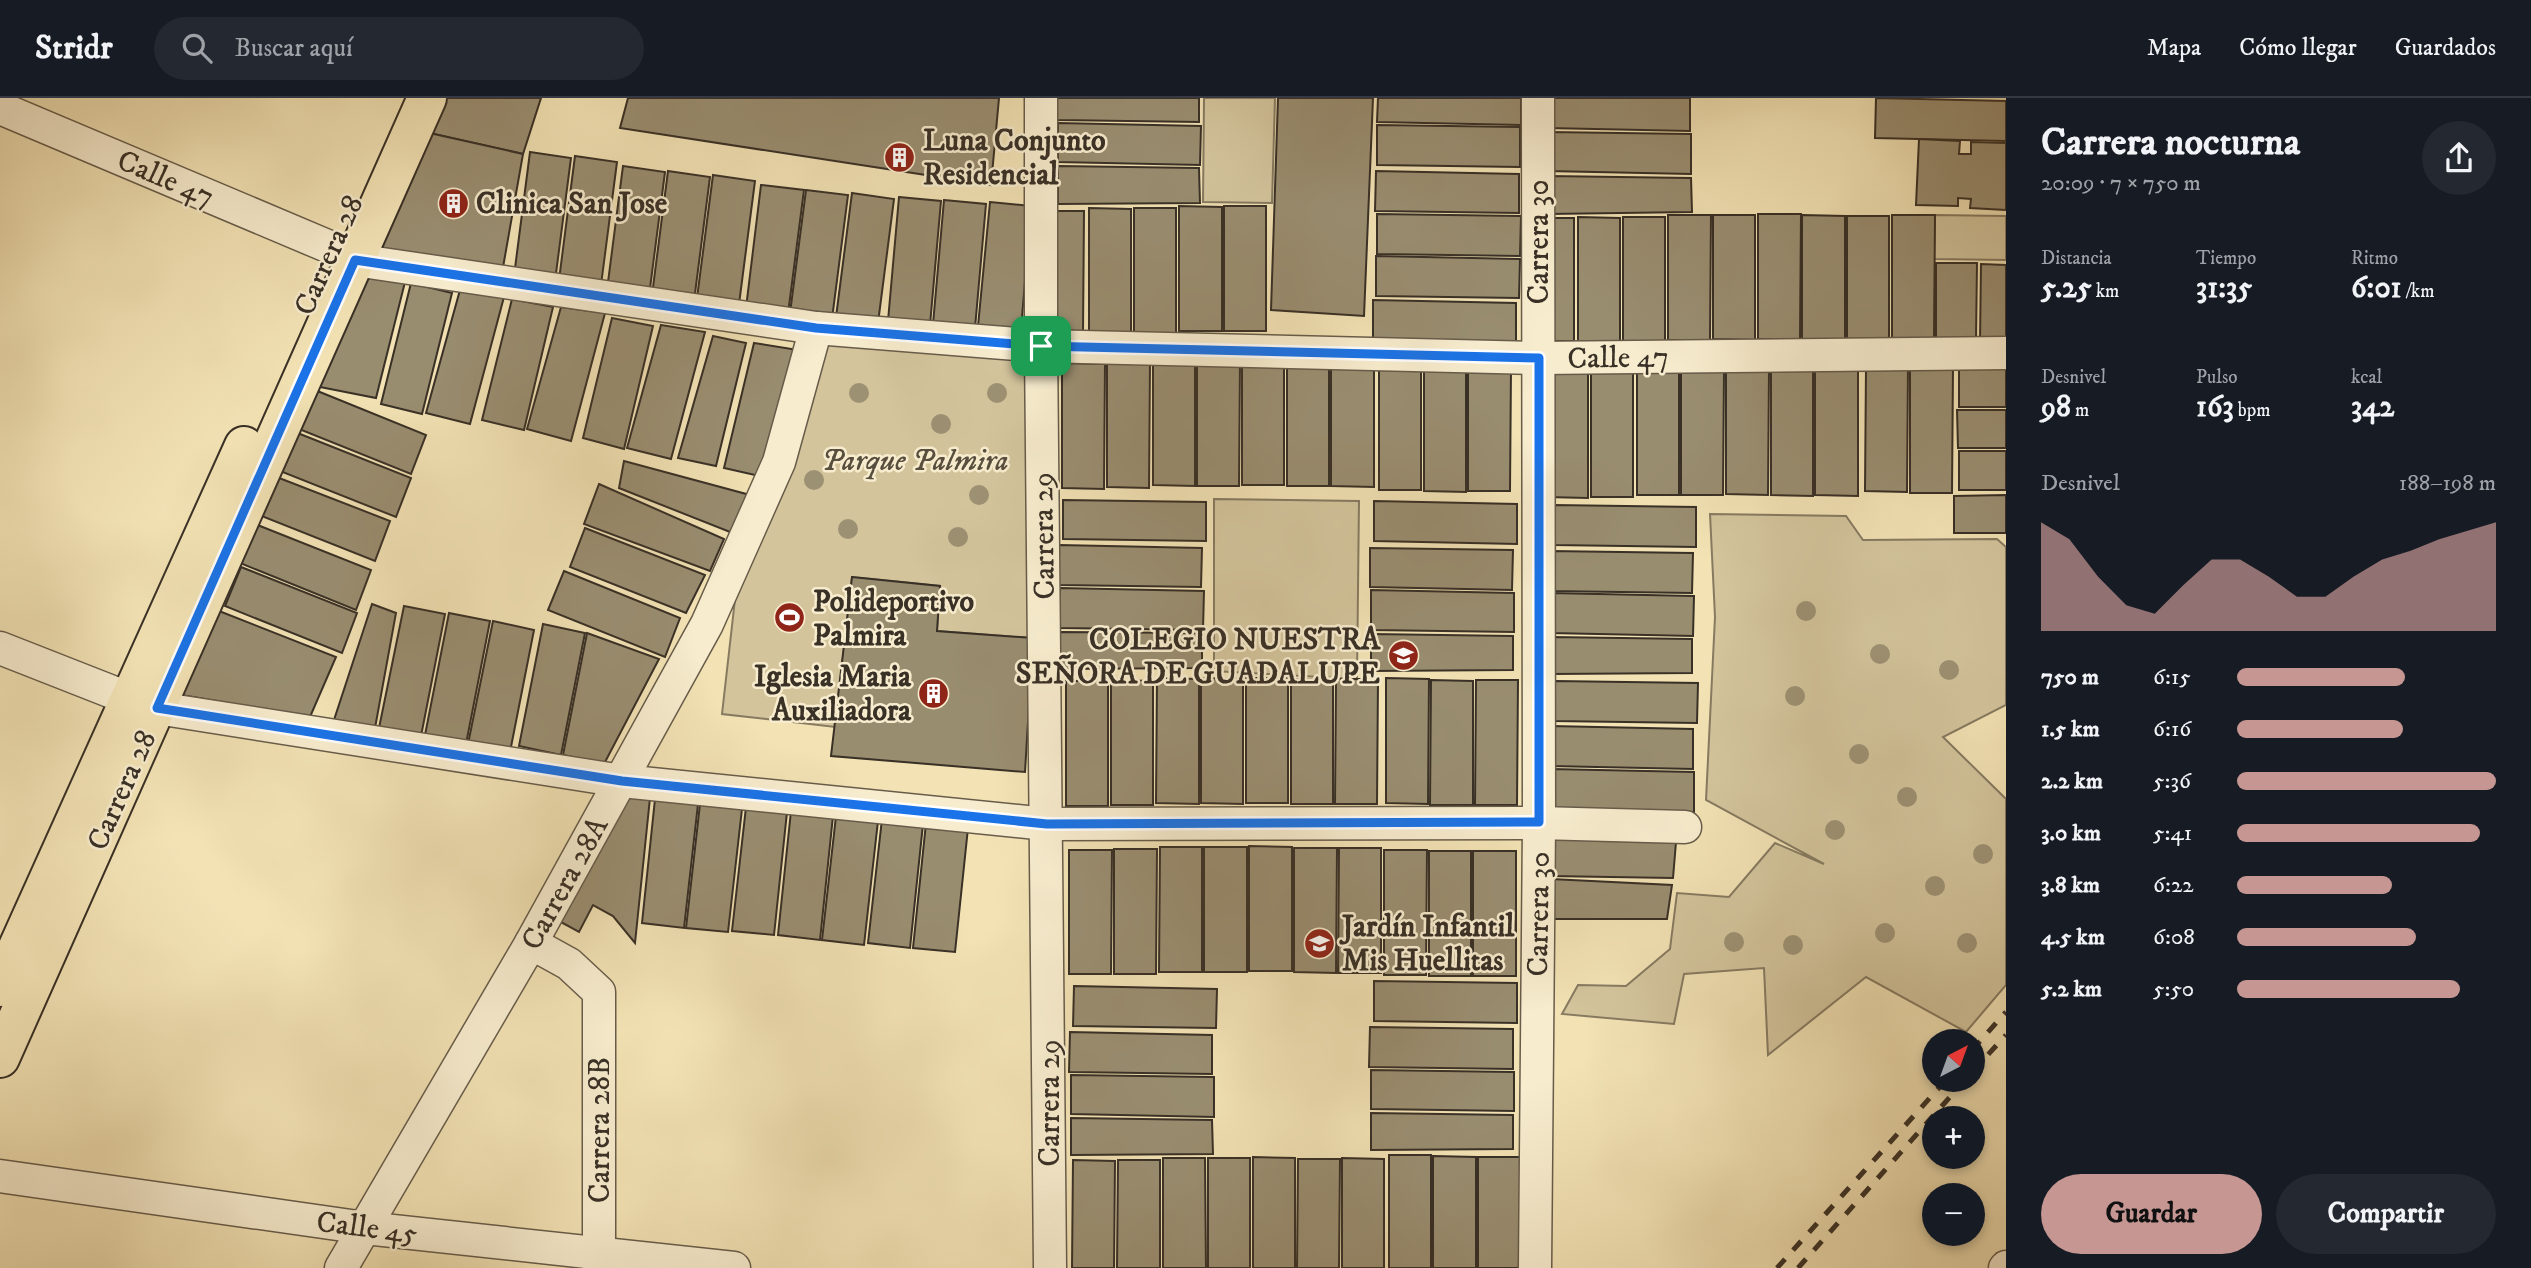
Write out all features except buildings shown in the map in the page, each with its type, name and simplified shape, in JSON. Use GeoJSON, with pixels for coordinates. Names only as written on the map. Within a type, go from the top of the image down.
{"type":"FeatureCollection","features":[{"type":"Feature","properties":{"kind":"main road","name":"Carrera 28"},"geometry":{"type":"LineString","coordinates":[[343,254],[397,98]]}},
{"type":"Feature","properties":{"kind":"main road","name":"Carrera 28"},"geometry":{"type":"LineString","coordinates":[[0,1058],[144,704],[343,254],[427,98]]}},
{"type":"Feature","properties":{"kind":"main road","name":"Carrera 28"},"geometry":{"type":"LineString","coordinates":[[0,987],[144,704]]}},
{"type":"Feature","properties":{"kind":"street","name":"Carrera 29"},"geometry":{"type":"LineString","coordinates":[[1041,98],[1050,1268]]}},
{"type":"Feature","properties":{"kind":"street","name":"Carrera 30"},"geometry":{"type":"LineString","coordinates":[[1535,1268],[1539,822],[1538,98]]}},
{"type":"Feature","properties":{"kind":"street","name":"Calle 47"},"geometry":{"type":"LineString","coordinates":[[0,108],[343,254],[816,328],[1041,346],[1539,358],[2006,353]]}},
{"type":"Feature","properties":{"kind":"street","name":"Carrera 28A"},"geometry":{"type":"LineString","coordinates":[[341,1268],[531,943],[707,624],[779,462],[816,328]]}},
{"type":"Feature","properties":{"kind":"street"},"geometry":{"type":"LineString","coordinates":[[0,648],[144,704],[622,781],[1047,824],[1539,822],[1685,827]]}},
{"type":"Feature","properties":{"kind":"street","name":"Carrera 28B"},"geometry":{"type":"LineString","coordinates":[[531,943],[569,964],[599,992],[599,1261]]}},
{"type":"Feature","properties":{"kind":"street","name":"Calle 45"},"geometry":{"type":"LineString","coordinates":[[0,1176],[599,1261],[734,1268]]}},
{"type":"Feature","properties":{"kind":"green space"},"geometry":{"type":"Polygon","coordinates":[[[1204,98],[1275,98],[1272,203],[1203,202],[1204,98]]]}},
{"type":"Feature","properties":{"kind":"green space"},"geometry":{"type":"Polygon","coordinates":[[[1935,215],[2006,216],[2006,260],[1934,259],[1935,215]]]}},
{"type":"Feature","properties":{"kind":"green space","name":"Parque Palmira"},"geometry":{"type":"Polygon","coordinates":[[[816,328],[1041,346],[1033,638],[937,631],[940,586],[852,577],[835,727],[722,714],[739,564],[816,328]]]}},
{"type":"Feature","properties":{"kind":"green space"},"geometry":{"type":"Polygon","coordinates":[[[1214,499],[1359,501],[1357,679],[1214,671],[1214,499]]]}},
{"type":"Feature","properties":{"kind":"green space"},"geometry":{"type":"Polygon","coordinates":[[[1710,514],[1846,516],[1863,540],[1997,539],[2006,547],[2006,705],[1943,737],[2006,799],[2006,985],[1969,1029],[1961,1029],[1866,977],[1768,1055],[1764,968],[1684,974],[1674,1024],[1562,1014],[1578,985],[1626,986],[1670,949],[1677,893],[1729,897],[1775,843],[1824,864],[1706,800],[1715,617],[1710,514]]]}},
{"type":"Feature","properties":{"kind":"railway"},"geometry":{"type":"LineString","coordinates":[[1985,1035],[2006,1012]]}},
{"type":"Feature","properties":{"kind":"railway"},"geometry":{"type":"LineString","coordinates":[[1985,1058],[2006,1035]]}},
{"type":"Feature","properties":{"kind":"railway"},"geometry":{"type":"LineString","coordinates":[[1777,1268],[1935,1092]]}},
{"type":"Feature","properties":{"kind":"railway"},"geometry":{"type":"LineString","coordinates":[[1798,1268],[1954,1092]]}},
{"type":"Feature","properties":{"kind":"place","name":"Luna Conjunto Residencial"},"geometry":{"type":"Point","coordinates":[900,157]}},
{"type":"Feature","properties":{"kind":"place","name":"Clinica San Jose"},"geometry":{"type":"Point","coordinates":[453,203]}},
{"type":"Feature","properties":{"kind":"place","name":"Polideportivo Palmira"},"geometry":{"type":"Point","coordinates":[790,618]}},
{"type":"Feature","properties":{"kind":"place","name":"COLEGIO NUESTRA SEÑORA DE GUADALUPE"},"geometry":{"type":"Point","coordinates":[1403,656]}},
{"type":"Feature","properties":{"kind":"place","name":"Iglesia Maria Auxiliadora"},"geometry":{"type":"Point","coordinates":[934,693]}},
{"type":"Feature","properties":{"kind":"place","name":"Jardín Infantil Mis Huellitas"},"geometry":{"type":"Point","coordinates":[1319,943]}},
{"type":"Feature","properties":{"kind":"route"},"geometry":{"type":"LineString","coordinates":[[355,260],[816,328],[1041,346],[1539,358],[1539,822],[1047,824],[622,781],[157,708],[355,260]]}}]}
